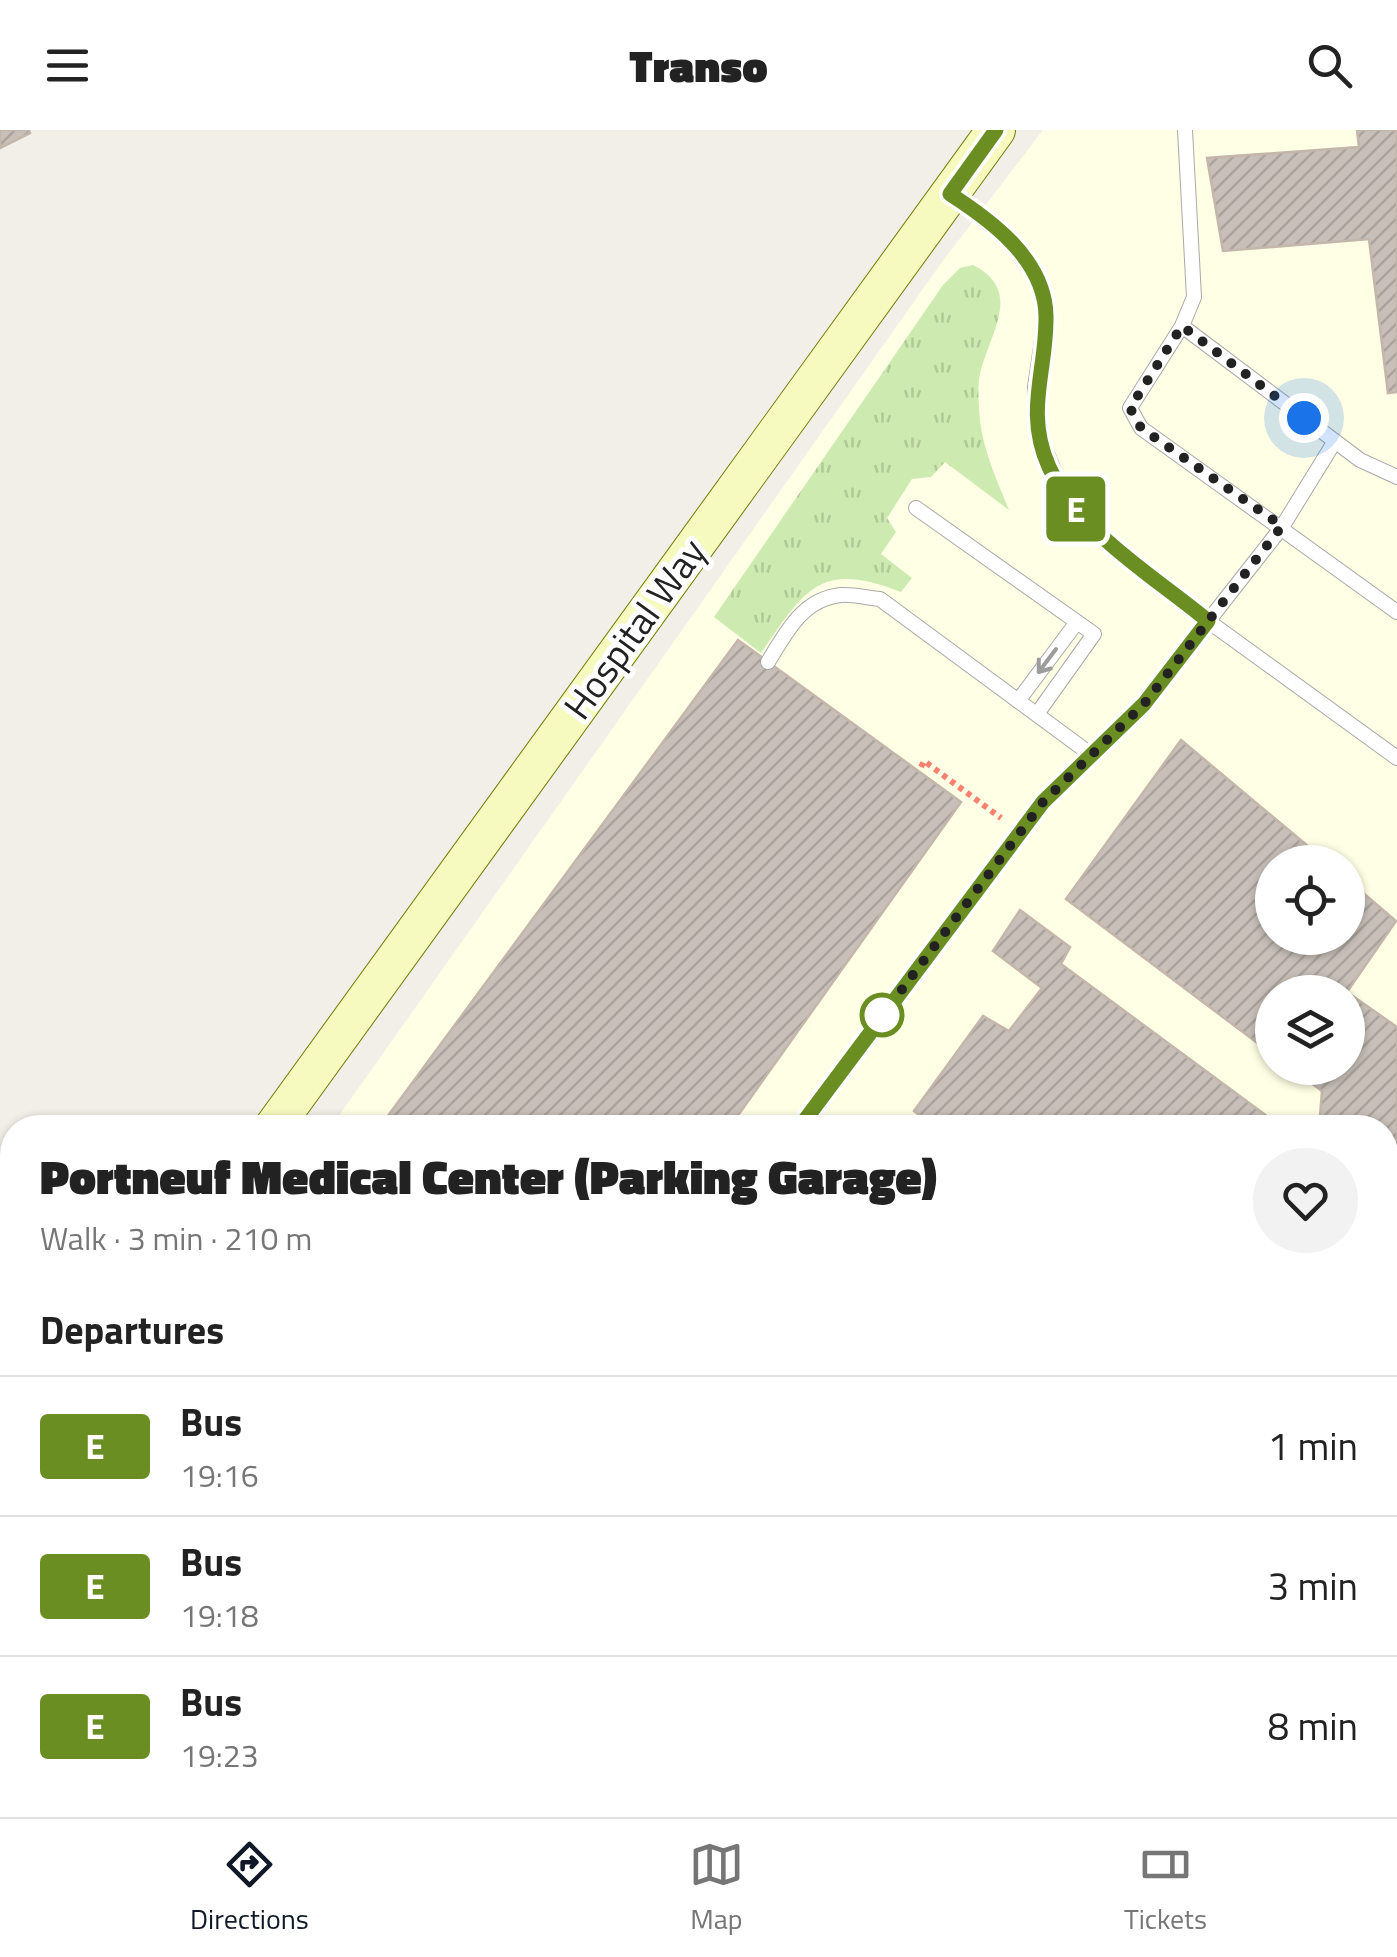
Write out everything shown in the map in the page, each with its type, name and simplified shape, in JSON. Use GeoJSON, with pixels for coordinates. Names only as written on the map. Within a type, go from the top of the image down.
{"type":"FeatureCollection","features":[{"type":"Feature","properties":{"kind":"street","name":"Hospital Way"},"geometry":{"type":"LineString","coordinates":[[282,1115],[996,130]]}},
{"type":"Feature","properties":{"kind":"lane"},"geometry":{"type":"LineString","coordinates":[[1186,130],[1194,297],[1182,326],[1130,408],[1141,428],[1397,612]]}},
{"type":"Feature","properties":{"kind":"lane"},"geometry":{"type":"LineString","coordinates":[[950,194],[1000,228],[1039,283],[1046,314],[1035,387],[1038,431],[1064,495],[1090,525],[1208,621],[1397,758]]}},
{"type":"Feature","properties":{"kind":"lane"},"geometry":{"type":"LineString","coordinates":[[1182,326],[1360,460],[1397,477]]}},
{"type":"Feature","properties":{"kind":"lane"},"geometry":{"type":"LineString","coordinates":[[809,1115],[1043,802],[1144,704],[1282,526],[1335,441]]}},
{"type":"Feature","properties":{"kind":"lane"},"geometry":{"type":"LineString","coordinates":[[916,508],[1094,634],[1036,714]]}},
{"type":"Feature","properties":{"kind":"lane"},"geometry":{"type":"LineString","coordinates":[[768,662],[792,621],[807,608],[840,595],[880,599],[1093,756]]}},
{"type":"Feature","properties":{"kind":"lane"},"geometry":{"type":"LineString","coordinates":[[1018,701],[1077,622]]}},
{"type":"Feature","properties":{"kind":"path"},"geometry":{"type":"LineString","coordinates":[[920,767],[924,761],[1006,822]]}},
{"type":"Feature","properties":{"kind":"shaded area"},"geometry":{"type":"Polygon","coordinates":[[[1043,130],[1397,130],[1397,1115],[339,1115],[942,262],[1043,130]]]}},
{"type":"Feature","properties":{"kind":"green space"},"geometry":{"type":"Polygon","coordinates":[[[973,265],[988,275],[1000,300],[996,328],[980,374],[980,421],[1009,510],[945,462],[931,477],[912,479],[887,518],[896,532],[881,554],[912,578],[901,592],[851,579],[817,586],[790,612],[761,653],[714,617],[943,285],[960,268],[973,265]]]}},
{"type":"Feature","properties":{"kind":"building"},"geometry":{"type":"Polygon","coordinates":[[[0,130],[29,130],[30,133],[0,148],[0,130]]]}},
{"type":"Feature","properties":{"kind":"building"},"geometry":{"type":"Polygon","coordinates":[[[1357,130],[1397,130],[1397,392],[1388,393],[1369,239],[1223,251],[1207,158],[1359,147],[1357,130]]]}},
{"type":"Feature","properties":{"kind":"building"},"geometry":{"type":"Polygon","coordinates":[[[738,640],[961,802],[738,1115],[389,1115],[738,640]]]}},
{"type":"Feature","properties":{"kind":"building"},"geometry":{"type":"Polygon","coordinates":[[[1181,740],[1307,845],[1255,845],[1255,955],[1365,955],[1365,895],[1396,921],[1359,975],[1255,975],[1255,1041],[1066,899],[1181,740]]]}},
{"type":"Feature","properties":{"kind":"building"},"geometry":{"type":"Polygon","coordinates":[[[1020,910],[1070,947],[1061,964],[1265,1115],[919,1115],[914,1111],[983,1016],[1009,1031],[1042,988],[993,951],[1020,910]]]}},
{"type":"Feature","properties":{"kind":"building"},"geometry":{"type":"Polygon","coordinates":[[[1365,1005],[1397,1027],[1397,1115],[1320,1115],[1322,1091],[1314,1085],[1365,1085],[1365,1005]]]}},
{"type":"Feature","properties":{"kind":"bus line","name":"E"},"geometry":{"type":"LineString","coordinates":[[809,1115],[1043,802],[1144,704],[1208,621],[1090,525],[1064,495],[1048,464],[1038,431],[1035,387],[1046,314],[1039,283],[1000,228],[950,194],[996,130]]}},
{"type":"Feature","properties":{"kind":"route"},"geometry":{"type":"LineString","coordinates":[[882,1015],[876,1024],[1043,802],[1144,704],[1282,526],[1141,428],[1130,408],[1182,326],[1304,418]]}}]}
